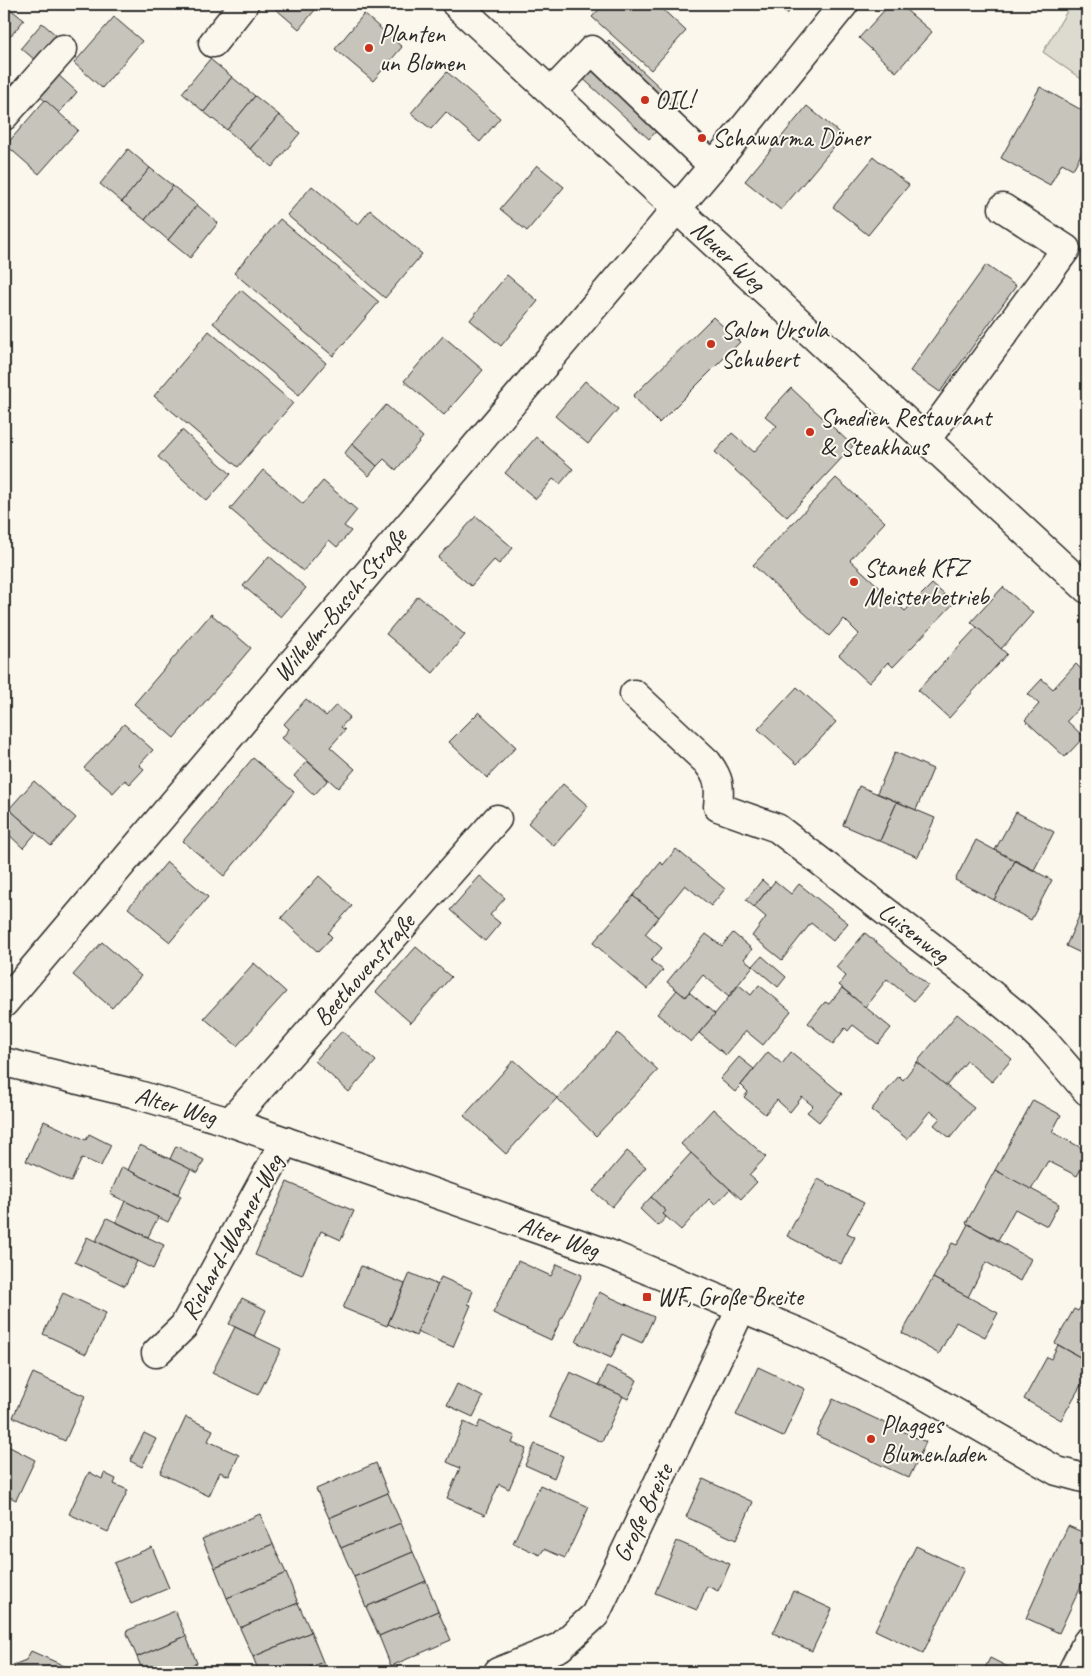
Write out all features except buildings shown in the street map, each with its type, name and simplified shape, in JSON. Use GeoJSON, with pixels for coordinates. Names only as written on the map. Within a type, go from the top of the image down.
{"type":"FeatureCollection","features":[{"type":"Feature","properties":{"kind":"street"},"geometry":{"type":"LineString","coordinates":[[212,43],[244,4]]}},
{"type":"Feature","properties":{"kind":"street","name":"Neuer Weg"},"geometry":{"type":"LineString","coordinates":[[456,4],[1087,589]]}},
{"type":"Feature","properties":{"kind":"street","name":"Wilhelm-Busch-Straße"},"geometry":{"type":"LineString","coordinates":[[4,1003],[713,166],[844,4]]}},
{"type":"Feature","properties":{"kind":"street"},"geometry":{"type":"LineString","coordinates":[[4,116],[63,48]]}},
{"type":"Feature","properties":{"kind":"street"},"geometry":{"type":"LineString","coordinates":[[552,92],[592,50],[713,166]]}},
{"type":"Feature","properties":{"kind":"street"},"geometry":{"type":"LineString","coordinates":[[926,440],[1066,249],[1002,208]]}},
{"type":"Feature","properties":{"kind":"street","name":"Luisenweg"},"geometry":{"type":"LineString","coordinates":[[634,694],[686,745],[707,762],[715,772],[720,786],[718,807],[777,828],[963,971],[1019,1017],[1044,1041],[1087,1091]]}},
{"type":"Feature","properties":{"kind":"street","name":"Beethovenstraße"},"geometry":{"type":"LineString","coordinates":[[230,1122],[497,819]]}},
{"type":"Feature","properties":{"kind":"street","name":"Alter Weg"},"geometry":{"type":"LineString","coordinates":[[4,1062],[132,1093],[230,1122],[609,1254],[803,1334],[920,1393],[1057,1471],[1087,1479]]}},
{"type":"Feature","properties":{"kind":"street","name":"Richard-Wagner-Weg"},"geometry":{"type":"LineString","coordinates":[[156,1353],[184,1326],[285,1141]]}},
{"type":"Feature","properties":{"kind":"street","name":"Große Breite"},"geometry":{"type":"LineString","coordinates":[[498,1672],[560,1647],[595,1615],[741,1309]]}},
{"type":"Feature","properties":{"kind":"street"},"geometry":{"type":"LineString","coordinates":[[1072,1672],[1087,1642]]}},
{"type":"Feature","properties":{"kind":"shaded area"},"geometry":{"type":"Polygon","coordinates":[[[1071,4],[1087,4],[1087,83],[1043,52],[1071,4]]]}},
{"type":"Feature","properties":{"kind":"place","name":"Planten un Blomen"},"geometry":{"type":"Point","coordinates":[369,48]}},
{"type":"Feature","properties":{"kind":"place","name":"OIL!"},"geometry":{"type":"Point","coordinates":[645,100]}},
{"type":"Feature","properties":{"kind":"place","name":"Schawarma Döner"},"geometry":{"type":"Point","coordinates":[702,138]}},
{"type":"Feature","properties":{"kind":"place","name":"Salon Ursula Schubert"},"geometry":{"type":"Point","coordinates":[711,344]}},
{"type":"Feature","properties":{"kind":"place","name":"Smedien Restaurant & Steakhaus"},"geometry":{"type":"Point","coordinates":[810,432]}},
{"type":"Feature","properties":{"kind":"place","name":"Stanek KFZ Meisterbetrieb"},"geometry":{"type":"Point","coordinates":[854,582]}},
{"type":"Feature","properties":{"kind":"place","name":"WF, Große Breite"},"geometry":{"type":"Point","coordinates":[647,1297]}},
{"type":"Feature","properties":{"kind":"place","name":"Plagges Blumenladen"},"geometry":{"type":"Point","coordinates":[871,1439]}}]}
